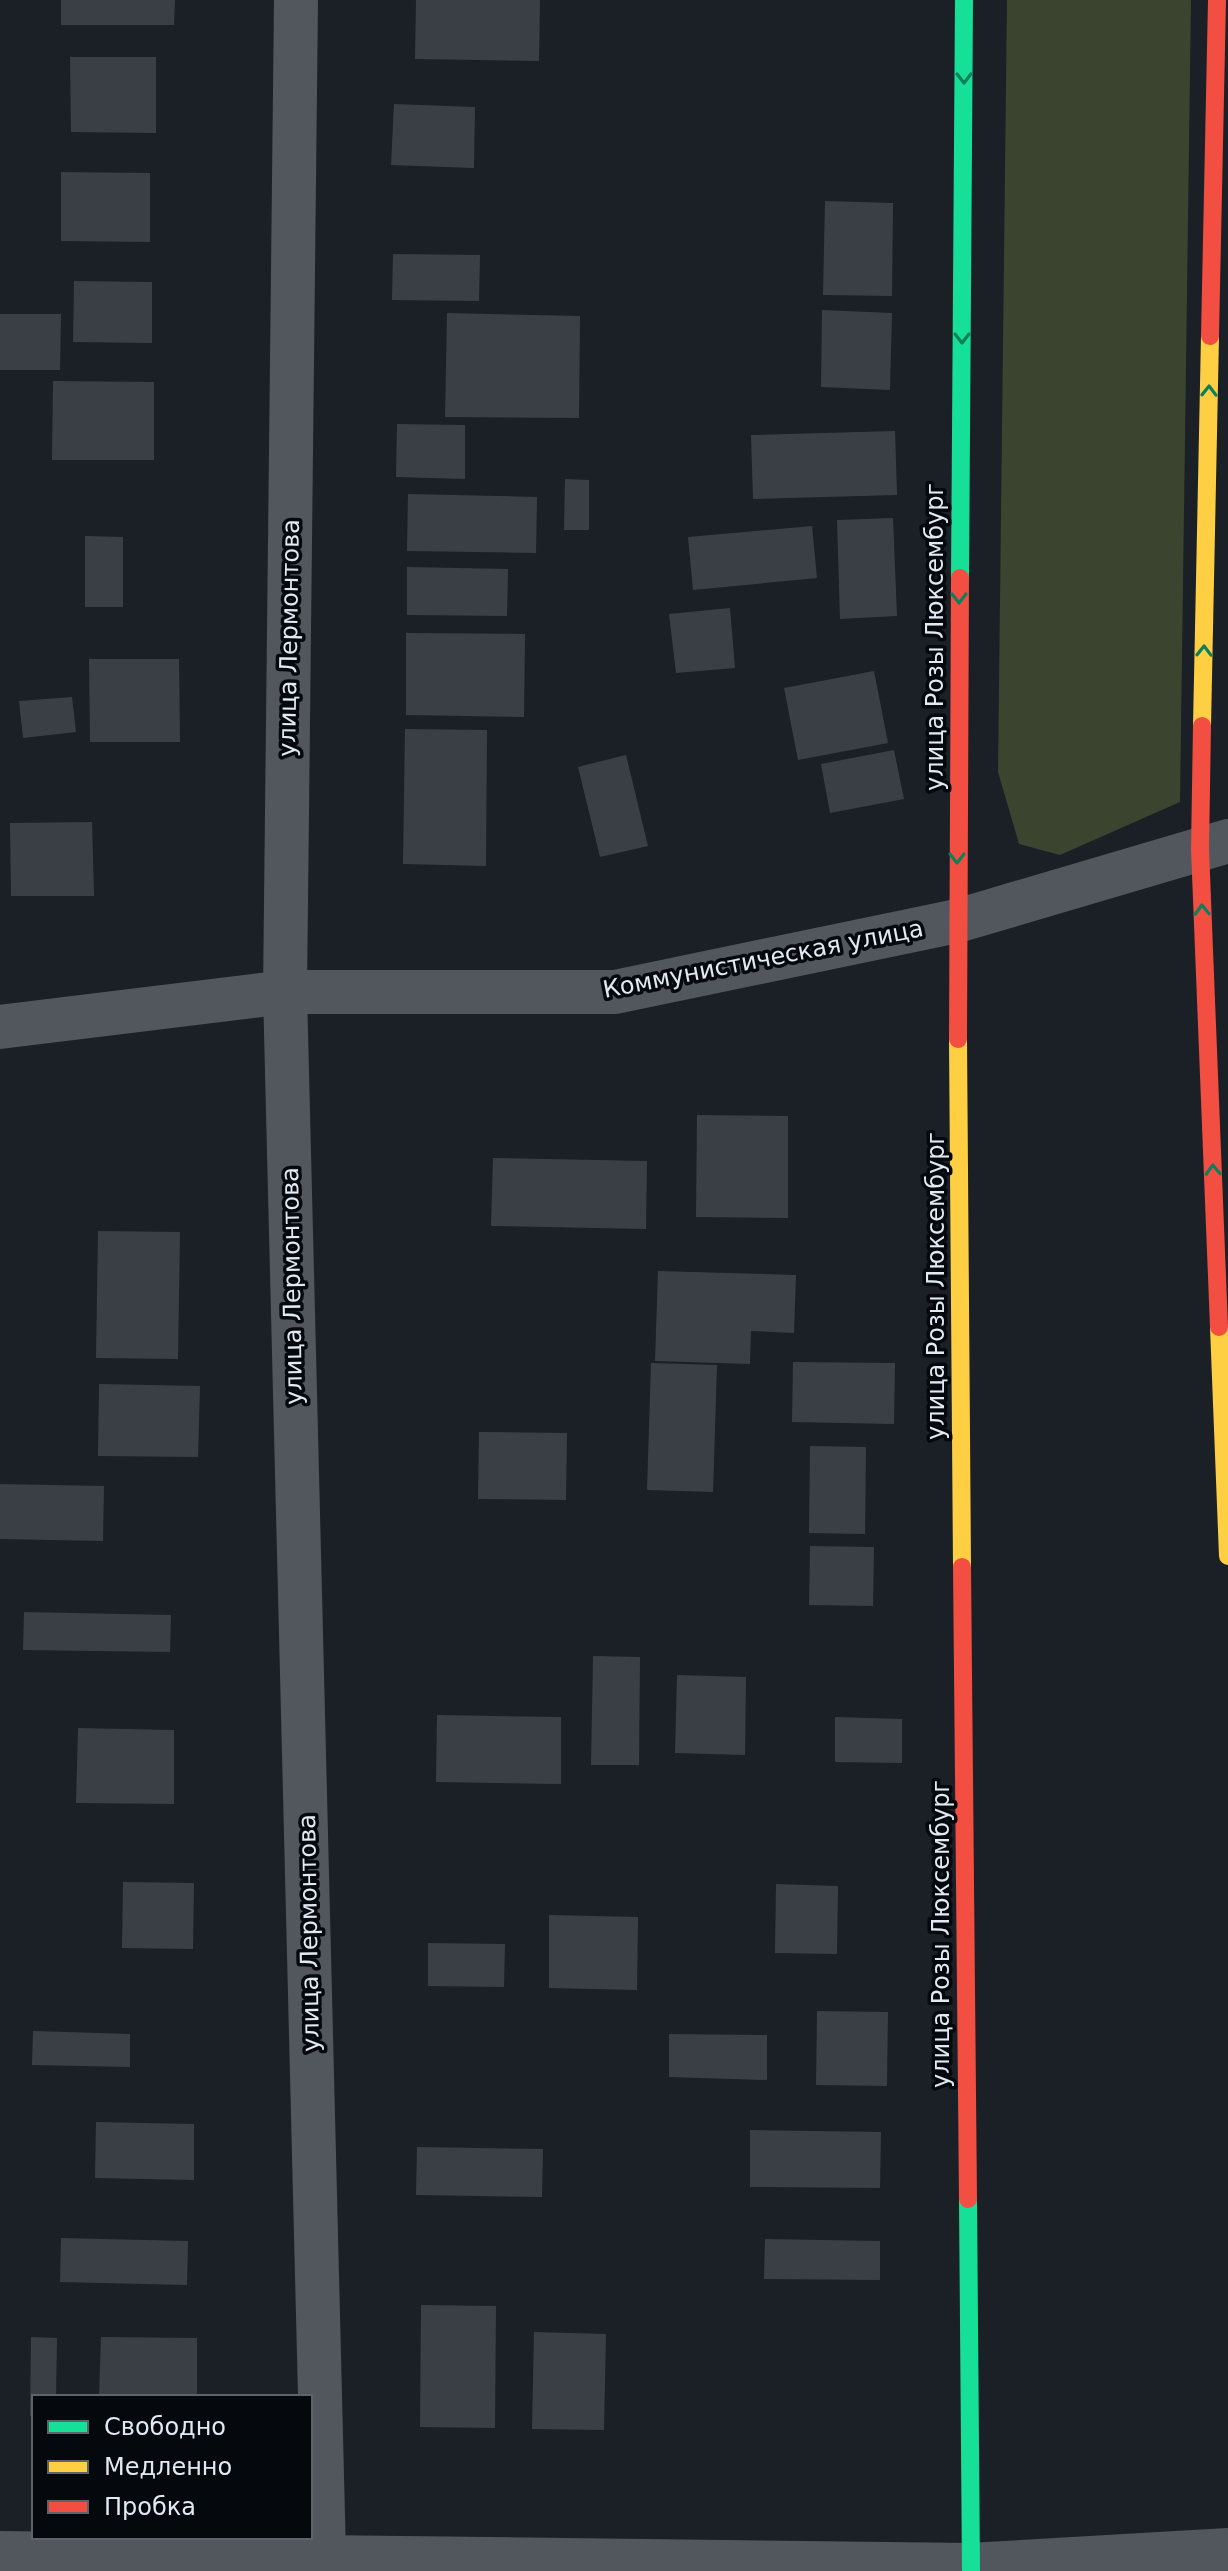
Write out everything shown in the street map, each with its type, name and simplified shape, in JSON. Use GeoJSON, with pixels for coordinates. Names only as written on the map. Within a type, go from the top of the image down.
{"type":"FeatureCollection","features":[{"type":"Feature","properties":{"kind":"main road","name":"улица Розы Люксембург"},"geometry":{"type":"LineString","coordinates":[[964,0],[957,921],[970,2568]]}},
{"type":"Feature","properties":{"kind":"main road"},"geometry":{"type":"LineString","coordinates":[[1217,0],[1214,845],[1228,1556]]}},
{"type":"Feature","properties":{"kind":"street","name":"улица Лермонтова"},"geometry":{"type":"LineString","coordinates":[[296,0],[285,992],[324,2564]]}},
{"type":"Feature","properties":{"kind":"street","name":"Коммунистическая улица"},"geometry":{"type":"LineString","coordinates":[[0,1027],[285,992],[615,992],[957,921],[1214,845]]}},
{"type":"Feature","properties":{"kind":"street"},"geometry":{"type":"LineString","coordinates":[[0,2553],[324,2564],[970,2568],[1228,2550]]}},
{"type":"Feature","properties":{"kind":"green space"},"geometry":{"type":"Polygon","coordinates":[[[1007,0],[1191,0],[1180,802],[1060,855],[1019,844],[998,772],[1007,0]]]}},
{"type":"Feature","properties":{"kind":"building"},"geometry":{"type":"Polygon","coordinates":[[[61,0],[175,0],[174,25],[61,25],[61,0]]]}},
{"type":"Feature","properties":{"kind":"building"},"geometry":{"type":"Polygon","coordinates":[[[416,0],[540,0],[539,61],[415,59],[416,0]]]}},
{"type":"Feature","properties":{"kind":"building"},"geometry":{"type":"Polygon","coordinates":[[[70,57],[156,57],[156,133],[71,132],[70,57]]]}},
{"type":"Feature","properties":{"kind":"building"},"geometry":{"type":"Polygon","coordinates":[[[394,104],[475,107],[474,168],[391,165],[394,104]]]}},
{"type":"Feature","properties":{"kind":"building"},"geometry":{"type":"Polygon","coordinates":[[[61,172],[150,173],[150,242],[61,241],[61,172]]]}},
{"type":"Feature","properties":{"kind":"building"},"geometry":{"type":"Polygon","coordinates":[[[825,201],[893,203],[892,296],[823,295],[825,201]]]}},
{"type":"Feature","properties":{"kind":"building"},"geometry":{"type":"Polygon","coordinates":[[[393,254],[480,255],[479,301],[392,300],[393,254]]]}},
{"type":"Feature","properties":{"kind":"building"},"geometry":{"type":"Polygon","coordinates":[[[74,281],[152,282],[152,343],[73,342],[74,281]]]}},
{"type":"Feature","properties":{"kind":"building"},"geometry":{"type":"Polygon","coordinates":[[[822,310],[892,313],[890,390],[821,387],[822,310]]]}},
{"type":"Feature","properties":{"kind":"building"},"geometry":{"type":"Polygon","coordinates":[[[447,313],[580,316],[579,418],[445,417],[447,313]]]}},
{"type":"Feature","properties":{"kind":"building"},"geometry":{"type":"Polygon","coordinates":[[[0,314],[61,314],[60,370],[0,370],[0,314]]]}},
{"type":"Feature","properties":{"kind":"building"},"geometry":{"type":"Polygon","coordinates":[[[53,381],[154,382],[154,460],[52,460],[53,381]]]}},
{"type":"Feature","properties":{"kind":"building"},"geometry":{"type":"Polygon","coordinates":[[[397,424],[465,425],[465,479],[396,477],[397,424]]]}},
{"type":"Feature","properties":{"kind":"building"},"geometry":{"type":"Polygon","coordinates":[[[895,431],[897,495],[753,499],[751,435],[895,431]]]}},
{"type":"Feature","properties":{"kind":"building"},"geometry":{"type":"Polygon","coordinates":[[[565,479],[589,480],[589,530],[564,530],[565,479]]]}},
{"type":"Feature","properties":{"kind":"building"},"geometry":{"type":"Polygon","coordinates":[[[408,494],[537,497],[536,553],[407,551],[408,494]]]}},
{"type":"Feature","properties":{"kind":"building"},"geometry":{"type":"Polygon","coordinates":[[[893,518],[897,616],[840,619],[837,520],[893,518]]]}},
{"type":"Feature","properties":{"kind":"building"},"geometry":{"type":"Polygon","coordinates":[[[812,526],[817,578],[693,590],[688,537],[812,526]]]}},
{"type":"Feature","properties":{"kind":"building"},"geometry":{"type":"Polygon","coordinates":[[[85,536],[123,537],[123,607],[85,607],[85,536]]]}},
{"type":"Feature","properties":{"kind":"building"},"geometry":{"type":"Polygon","coordinates":[[[407,567],[508,569],[507,616],[407,615],[407,567]]]}},
{"type":"Feature","properties":{"kind":"building"},"geometry":{"type":"Polygon","coordinates":[[[730,608],[735,668],[676,673],[669,614],[730,608]]]}},
{"type":"Feature","properties":{"kind":"building"},"geometry":{"type":"Polygon","coordinates":[[[406,633],[525,634],[524,717],[406,715],[406,633]]]}},
{"type":"Feature","properties":{"kind":"building"},"geometry":{"type":"Polygon","coordinates":[[[89,659],[179,659],[180,742],[90,742],[89,659]]]}},
{"type":"Feature","properties":{"kind":"building"},"geometry":{"type":"Polygon","coordinates":[[[874,671],[888,743],[798,760],[784,688],[874,671]]]}},
{"type":"Feature","properties":{"kind":"building"},"geometry":{"type":"Polygon","coordinates":[[[72,697],[76,732],[23,738],[19,701],[72,697]]]}},
{"type":"Feature","properties":{"kind":"building"},"geometry":{"type":"Polygon","coordinates":[[[405,729],[487,730],[486,866],[403,864],[405,729]]]}},
{"type":"Feature","properties":{"kind":"building"},"geometry":{"type":"Polygon","coordinates":[[[894,750],[904,799],[830,813],[821,764],[894,750]]]}},
{"type":"Feature","properties":{"kind":"building"},"geometry":{"type":"Polygon","coordinates":[[[626,755],[648,846],[600,857],[578,767],[626,755]]]}},
{"type":"Feature","properties":{"kind":"building"},"geometry":{"type":"Polygon","coordinates":[[[92,822],[94,896],[11,896],[10,823],[92,822]]]}},
{"type":"Feature","properties":{"kind":"building"},"geometry":{"type":"Polygon","coordinates":[[[697,1115],[788,1116],[788,1218],[696,1217],[697,1115]]]}},
{"type":"Feature","properties":{"kind":"building"},"geometry":{"type":"Polygon","coordinates":[[[493,1158],[647,1161],[646,1229],[491,1226],[493,1158]]]}},
{"type":"Feature","properties":{"kind":"building"},"geometry":{"type":"Polygon","coordinates":[[[98,1231],[180,1232],[178,1359],[96,1358],[98,1231]]]}},
{"type":"Feature","properties":{"kind":"building"},"geometry":{"type":"Polygon","coordinates":[[[658,1271],[796,1275],[794,1333],[751,1331],[750,1364],[655,1361],[658,1271]]]}},
{"type":"Feature","properties":{"kind":"building"},"geometry":{"type":"Polygon","coordinates":[[[793,1362],[895,1363],[894,1424],[792,1422],[793,1362]]]}},
{"type":"Feature","properties":{"kind":"building"},"geometry":{"type":"Polygon","coordinates":[[[651,1363],[717,1365],[713,1492],[647,1490],[651,1363]]]}},
{"type":"Feature","properties":{"kind":"building"},"geometry":{"type":"Polygon","coordinates":[[[99,1384],[200,1386],[198,1457],[98,1456],[99,1384]]]}},
{"type":"Feature","properties":{"kind":"building"},"geometry":{"type":"Polygon","coordinates":[[[479,1432],[567,1433],[566,1500],[478,1499],[479,1432]]]}},
{"type":"Feature","properties":{"kind":"building"},"geometry":{"type":"Polygon","coordinates":[[[810,1446],[866,1447],[865,1534],[809,1533],[810,1446]]]}},
{"type":"Feature","properties":{"kind":"building"},"geometry":{"type":"Polygon","coordinates":[[[0,1484],[104,1486],[103,1541],[0,1539],[0,1484]]]}},
{"type":"Feature","properties":{"kind":"building"},"geometry":{"type":"Polygon","coordinates":[[[810,1546],[874,1547],[873,1606],[809,1605],[810,1546]]]}},
{"type":"Feature","properties":{"kind":"building"},"geometry":{"type":"Polygon","coordinates":[[[24,1612],[171,1615],[170,1652],[23,1650],[24,1612]]]}},
{"type":"Feature","properties":{"kind":"building"},"geometry":{"type":"Polygon","coordinates":[[[593,1656],[640,1657],[639,1765],[591,1765],[593,1656]]]}},
{"type":"Feature","properties":{"kind":"building"},"geometry":{"type":"Polygon","coordinates":[[[677,1675],[746,1677],[745,1755],[675,1753],[677,1675]]]}},
{"type":"Feature","properties":{"kind":"building"},"geometry":{"type":"Polygon","coordinates":[[[437,1715],[561,1717],[561,1784],[436,1782],[437,1715]]]}},
{"type":"Feature","properties":{"kind":"building"},"geometry":{"type":"Polygon","coordinates":[[[835,1717],[902,1719],[902,1763],[835,1762],[835,1717]]]}},
{"type":"Feature","properties":{"kind":"building"},"geometry":{"type":"Polygon","coordinates":[[[78,1728],[174,1730],[174,1804],[76,1803],[78,1728]]]}},
{"type":"Feature","properties":{"kind":"building"},"geometry":{"type":"Polygon","coordinates":[[[123,1882],[194,1883],[193,1949],[122,1948],[123,1882]]]}},
{"type":"Feature","properties":{"kind":"building"},"geometry":{"type":"Polygon","coordinates":[[[776,1884],[838,1886],[837,1954],[775,1953],[776,1884]]]}},
{"type":"Feature","properties":{"kind":"building"},"geometry":{"type":"Polygon","coordinates":[[[549,1915],[638,1917],[637,1990],[549,1988],[549,1915]]]}},
{"type":"Feature","properties":{"kind":"building"},"geometry":{"type":"Polygon","coordinates":[[[428,1943],[505,1944],[504,1987],[428,1986],[428,1943]]]}},
{"type":"Feature","properties":{"kind":"building"},"geometry":{"type":"Polygon","coordinates":[[[817,2011],[888,2012],[887,2086],[816,2085],[817,2011]]]}},
{"type":"Feature","properties":{"kind":"building"},"geometry":{"type":"Polygon","coordinates":[[[33,2031],[130,2034],[130,2067],[32,2065],[33,2031]]]}},
{"type":"Feature","properties":{"kind":"building"},"geometry":{"type":"Polygon","coordinates":[[[669,2034],[767,2035],[767,2080],[669,2077],[669,2034]]]}},
{"type":"Feature","properties":{"kind":"building"},"geometry":{"type":"Polygon","coordinates":[[[96,2122],[194,2124],[194,2180],[95,2178],[96,2122]]]}},
{"type":"Feature","properties":{"kind":"building"},"geometry":{"type":"Polygon","coordinates":[[[750,2130],[881,2132],[880,2188],[750,2187],[750,2130]]]}},
{"type":"Feature","properties":{"kind":"building"},"geometry":{"type":"Polygon","coordinates":[[[417,2147],[543,2149],[542,2197],[416,2195],[417,2147]]]}},
{"type":"Feature","properties":{"kind":"building"},"geometry":{"type":"Polygon","coordinates":[[[61,2238],[188,2241],[187,2285],[60,2282],[61,2238]]]}},
{"type":"Feature","properties":{"kind":"building"},"geometry":{"type":"Polygon","coordinates":[[[765,2239],[880,2241],[880,2280],[764,2279],[765,2239]]]}},
{"type":"Feature","properties":{"kind":"building"},"geometry":{"type":"Polygon","coordinates":[[[421,2305],[496,2306],[495,2428],[420,2427],[421,2305]]]}},
{"type":"Feature","properties":{"kind":"building"},"geometry":{"type":"Polygon","coordinates":[[[534,2332],[606,2334],[604,2430],[532,2429],[534,2332]]]}},
{"type":"Feature","properties":{"kind":"building"},"geometry":{"type":"Polygon","coordinates":[[[31,2337],[57,2338],[56,2395],[32,2395],[30,2416],[31,2337]]]}},
{"type":"Feature","properties":{"kind":"building"},"geometry":{"type":"Polygon","coordinates":[[[101,2337],[197,2338],[197,2395],[99,2395],[101,2337]]]}},
{"type":"Feature","properties":{"kind":"traffic: fast"},"geometry":{"type":"LineString","coordinates":[[960,578],[964,0]]}},
{"type":"Feature","properties":{"kind":"traffic: fast"},"geometry":{"type":"LineString","coordinates":[[968,2199],[971,2571]]}},
{"type":"Feature","properties":{"kind":"traffic: slow"},"geometry":{"type":"LineString","coordinates":[[1202,726],[1210,336]]}},
{"type":"Feature","properties":{"kind":"traffic: slow"},"geometry":{"type":"LineString","coordinates":[[958,1039],[962,1567]]}},
{"type":"Feature","properties":{"kind":"traffic: slow"},"geometry":{"type":"LineString","coordinates":[[1219,1327],[1228,1556]]}},
{"type":"Feature","properties":{"kind":"traffic: jam"},"geometry":{"type":"LineString","coordinates":[[1210,336],[1217,0]]}},
{"type":"Feature","properties":{"kind":"traffic: jam"},"geometry":{"type":"LineString","coordinates":[[958,1039],[960,578]]}},
{"type":"Feature","properties":{"kind":"traffic: jam"},"geometry":{"type":"LineString","coordinates":[[1202,726],[1200,849],[1219,1327]]}},
{"type":"Feature","properties":{"kind":"traffic: jam"},"geometry":{"type":"LineString","coordinates":[[962,1567],[968,2199]]}}]}
